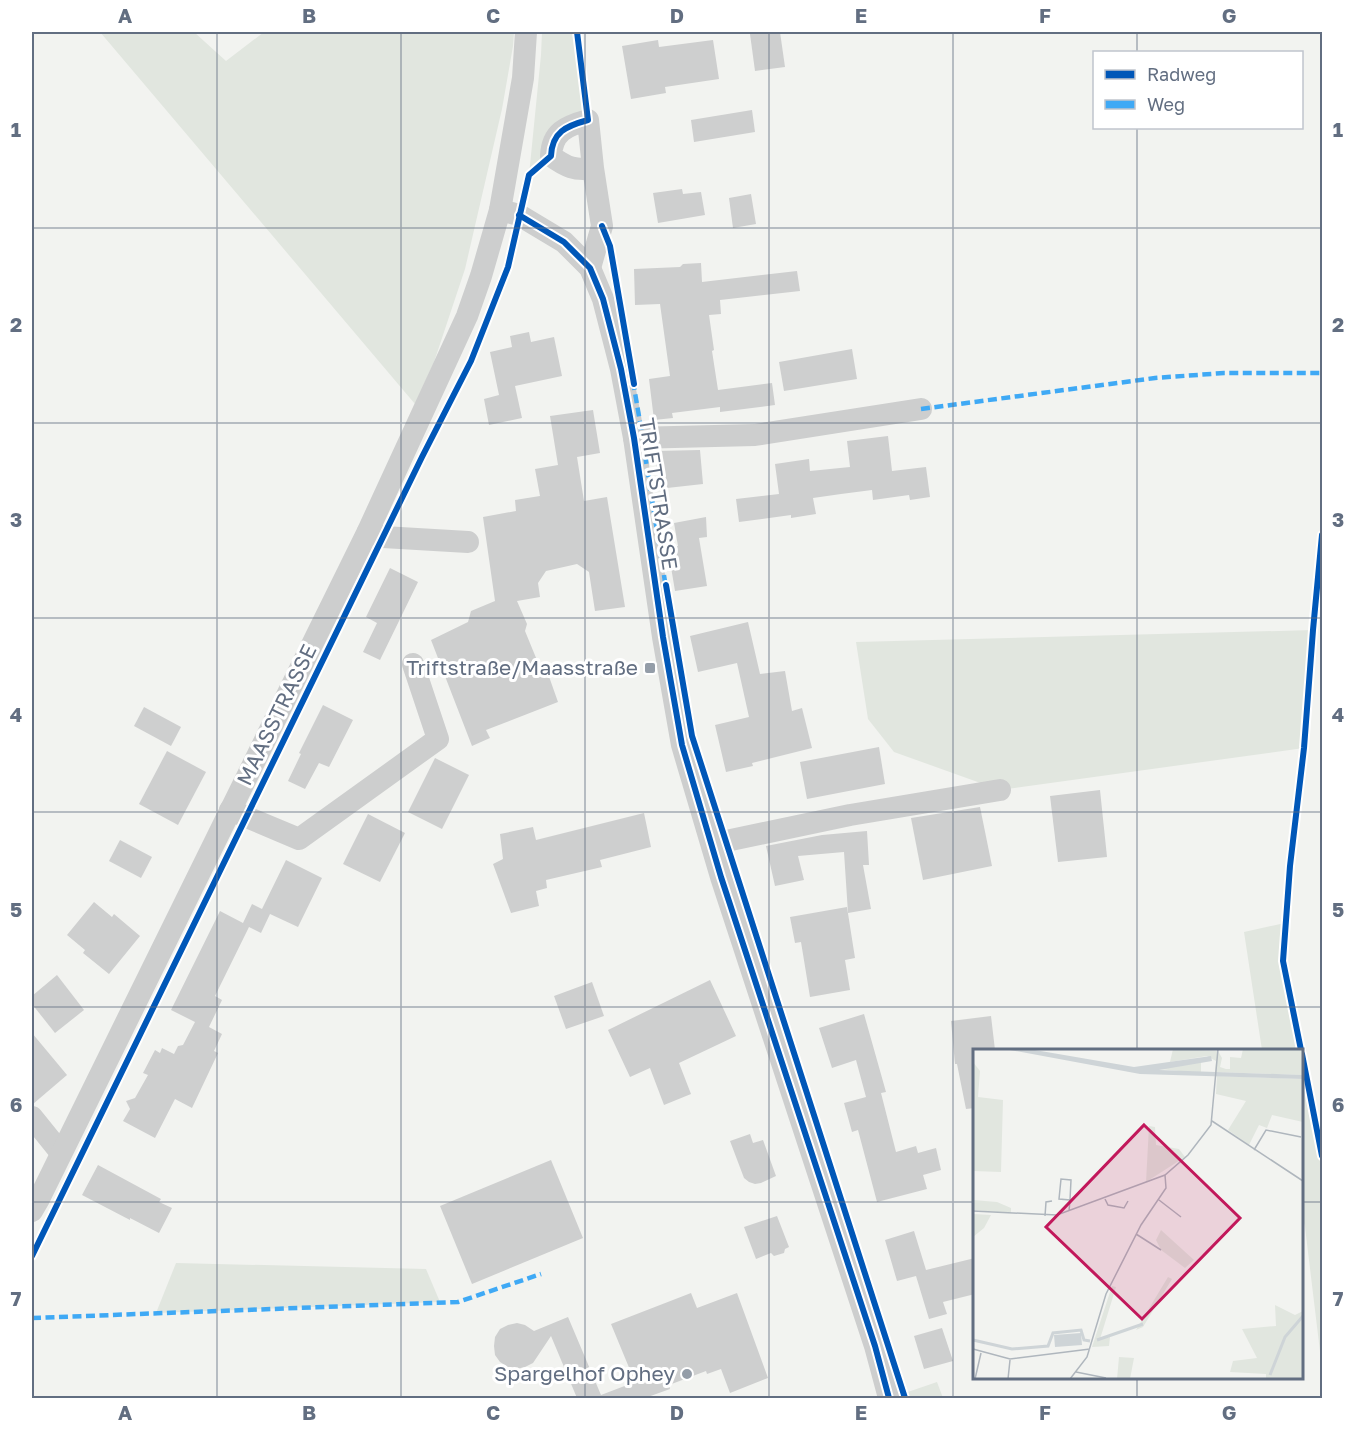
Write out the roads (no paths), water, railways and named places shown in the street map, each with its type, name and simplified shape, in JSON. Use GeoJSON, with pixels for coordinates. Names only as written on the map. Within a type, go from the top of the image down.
{"type":"FeatureCollection","features":[{"type":"Feature","properties":{"kind":"street"},"geometry":{"type":"LineString","coordinates":[[500,210],[523,78],[526,32]]}},
{"type":"Feature","properties":{"kind":"street"},"geometry":{"type":"LineString","coordinates":[[590,268],[602,226],[593,168]]}},
{"type":"Feature","properties":{"kind":"street","name":"TRIFTSTRASSE"},"geometry":{"type":"LineString","coordinates":[[500,210],[519,216],[564,242],[590,268],[603,299],[621,369],[634,438],[663,637],[682,745],[711,844],[875,1346],[889,1398]]}},
{"type":"Feature","properties":{"kind":"street","name":"MAASSTRASSE"},"geometry":{"type":"LineString","coordinates":[[32,1211],[368,531],[467,316],[500,210]]}},
{"type":"Feature","properties":{"kind":"street","name":"TRIFTSTRASSE"},"geometry":{"type":"LineString","coordinates":[[634,438],[755,435],[921,409]]}},
{"type":"Feature","properties":{"kind":"street"},"geometry":{"type":"LineString","coordinates":[[368,531],[383,537],[468,542]]}},
{"type":"Feature","properties":{"kind":"street"},"geometry":{"type":"LineString","coordinates":[[230,810],[299,839],[438,739],[413,664]]}},
{"type":"Feature","properties":{"kind":"street"},"geometry":{"type":"LineString","coordinates":[[711,844],[850,815],[1000,790]]}},
{"type":"Feature","properties":{"kind":"street"},"geometry":{"type":"LineString","coordinates":[[32,1117],[61,1153]]}},
{"type":"Feature","properties":{"kind":"place","name":"Triftstraße/Maasstraße"},"geometry":{"type":"Point","coordinates":[650,668]}},
{"type":"Feature","properties":{"kind":"place","name":"Spargelhof Ophey"},"geometry":{"type":"Point","coordinates":[687,1374]}}]}
